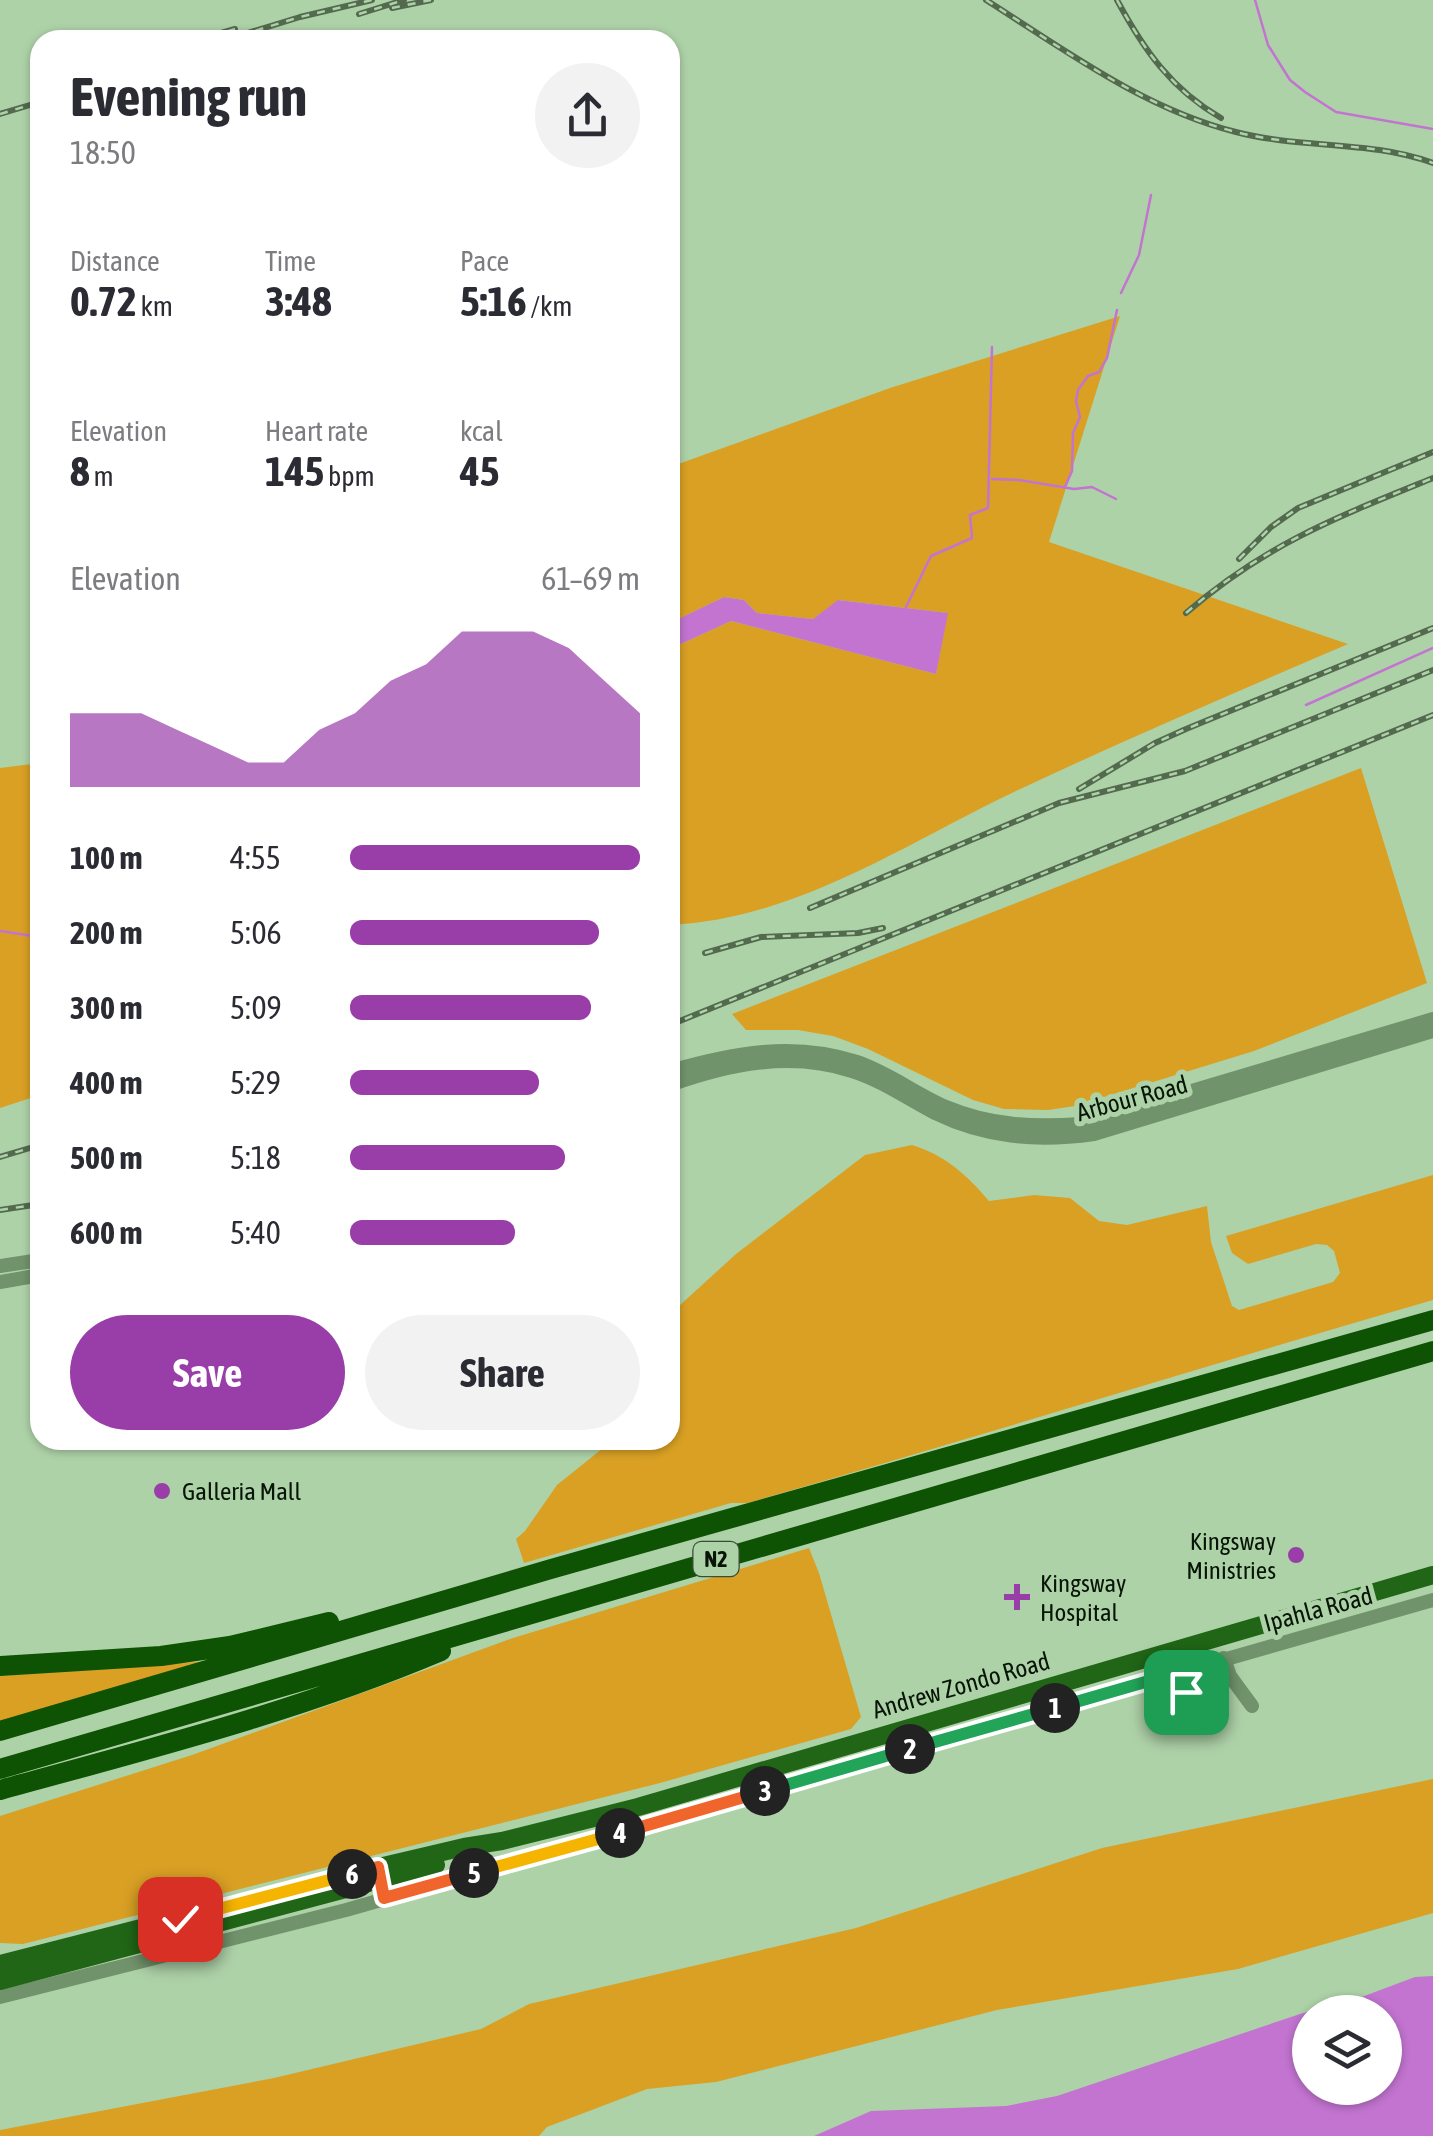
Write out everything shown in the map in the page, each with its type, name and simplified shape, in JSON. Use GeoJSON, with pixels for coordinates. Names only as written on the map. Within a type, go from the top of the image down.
{"type":"FeatureCollection","features":[{"type":"Feature","properties":{"kind":"highway","name":"N2"},"geometry":{"type":"LineString","coordinates":[[0,1731],[551,1569],[1433,1320]]}},
{"type":"Feature","properties":{"kind":"highway","name":"N2"},"geometry":{"type":"LineString","coordinates":[[0,1769],[1433,1351]]}},
{"type":"Feature","properties":{"kind":"highway"},"geometry":{"type":"LineString","coordinates":[[0,1666],[160,1656],[230,1646],[551,1569]]}},
{"type":"Feature","properties":{"kind":"highway"},"geometry":{"type":"LineString","coordinates":[[0,1790],[251,1720],[383,1676],[532,1612]]}},
{"type":"Feature","properties":{"kind":"highway"},"geometry":{"type":"LineString","coordinates":[[0,1799],[132,1754]]}},
{"type":"Feature","properties":{"kind":"main road","name":"Andrew Zondo Road"},"geometry":{"type":"LineString","coordinates":[[0,1981],[381,1882],[482,1852],[502,1841],[638,1807],[1433,1575]]}},
{"type":"Feature","properties":{"kind":"main road","name":"Andrew Zondo Road"},"geometry":{"type":"LineString","coordinates":[[3,1962],[381,1882]]}},
{"type":"Feature","properties":{"kind":"street","name":"Arbour Road"},"geometry":{"type":"LineString","coordinates":[[680,1069],[746,1051],[824,1054],[856,1062],[946,1107],[993,1122],[1035,1127],[1082,1124],[1433,1019]]}},
{"type":"Feature","properties":{"kind":"street","name":"Arbour Road"},"geometry":{"type":"LineString","coordinates":[[680,1082],[730,1066],[759,1062],[820,1064],[853,1071],[964,1126],[1027,1138],[1058,1139],[1094,1134],[1433,1031]]}},
{"type":"Feature","properties":{"kind":"street"},"geometry":{"type":"LineString","coordinates":[[0,1266],[30,1262]]}},
{"type":"Feature","properties":{"kind":"street"},"geometry":{"type":"LineString","coordinates":[[0,1282],[30,1276]]}},
{"type":"Feature","properties":{"kind":"street","name":"Ipahla Road"},"geometry":{"type":"LineString","coordinates":[[0,1997],[318,1918],[381,1882],[1180,1672],[1433,1600]]}},
{"type":"Feature","properties":{"kind":"street"},"geometry":{"type":"LineString","coordinates":[[1224,1658],[1230,1676],[1252,1706]]}},
{"type":"Feature","properties":{"kind":"street"},"geometry":{"type":"LineString","coordinates":[[1180,1672],[1190,1710]]}},
{"type":"Feature","properties":{"kind":"street"},"geometry":{"type":"LineString","coordinates":[[1186,1692],[1214,1685]]}},
{"type":"Feature","properties":{"kind":"shaded area"},"geometry":{"type":"Polygon","coordinates":[[[1120,316],[1049,542],[1348,644],[1055,773],[848,876],[761,909],[680,924],[680,644],[731,621],[936,674],[947,613],[839,600],[813,619],[757,613],[744,600],[724,597],[680,618],[680,463],[890,388],[1120,316]]]}},
{"type":"Feature","properties":{"kind":"shaded area"},"geometry":{"type":"Polygon","coordinates":[[[724,597],[744,600],[757,613],[813,619],[838,600],[948,613],[936,674],[731,621],[680,644],[680,618],[724,597]]]}},
{"type":"Feature","properties":{"kind":"shaded area"},"geometry":{"type":"Polygon","coordinates":[[[30,764],[30,1098],[0,1108],[0,768],[30,764]]]}},
{"type":"Feature","properties":{"kind":"shaded area"},"geometry":{"type":"Polygon","coordinates":[[[1361,768],[1427,983],[1254,1051],[1075,1106],[1004,1109],[973,1100],[833,1036],[798,1030],[746,1030],[732,1014],[1361,768]]]}},
{"type":"Feature","properties":{"kind":"shaded area"},"geometry":{"type":"Polygon","coordinates":[[[912,1145],[955,1167],[989,1201],[1034,1195],[1070,1198],[1099,1221],[1127,1225],[1207,1206],[1211,1242],[1232,1306],[1239,1310],[1333,1282],[1340,1273],[1334,1251],[1327,1245],[1316,1244],[1248,1264],[1232,1253],[1226,1236],[1433,1175],[1433,1300],[747,1503],[731,1503],[524,1563],[516,1539],[557,1485],[601,1450],[680,1450],[680,1305],[736,1254],[865,1155],[912,1145]]]}},
{"type":"Feature","properties":{"kind":"shaded area"},"geometry":{"type":"Polygon","coordinates":[[[809,1548],[861,1717],[851,1729],[660,1783],[23,1944],[0,1943],[0,1816],[192,1755],[513,1638],[809,1548]]]}},
{"type":"Feature","properties":{"kind":"shaded area"},"geometry":{"type":"Polygon","coordinates":[[[223,1660],[0,1723],[0,1676],[223,1660]]]}},
{"type":"Feature","properties":{"kind":"shaded area"},"geometry":{"type":"Polygon","coordinates":[[[1433,1779],[1433,1913],[1238,1969],[997,2010],[716,2082],[647,2089],[547,2127],[539,2136],[0,2136],[0,2130],[274,2078],[481,2029],[529,2004],[856,1928],[1102,1848],[1433,1779]]]}},
{"type":"Feature","properties":{"kind":"shaded area"},"geometry":{"type":"Polygon","coordinates":[[[1433,1976],[1433,2136],[814,2136],[871,2111],[1006,2106],[1057,2096],[1292,2017],[1292,2105],[1402,2105],[1402,1995],[1367,1995],[1415,1977],[1433,1976]]]}},
{"type":"Feature","properties":{"kind":"waterway"},"geometry":{"type":"LineString","coordinates":[[1255,0],[1268,45],[1290,80],[1305,92],[1336,112],[1433,129]]}},
{"type":"Feature","properties":{"kind":"waterway"},"geometry":{"type":"LineString","coordinates":[[1121,293],[1139,255],[1151,195]]}},
{"type":"Feature","properties":{"kind":"waterway"},"geometry":{"type":"LineString","coordinates":[[1065,487],[1072,471],[1073,433],[1080,417],[1078,390],[1088,376],[1099,372],[1107,358],[1117,310]]}},
{"type":"Feature","properties":{"kind":"waterway"},"geometry":{"type":"LineString","coordinates":[[906,607],[931,556],[972,538],[970,515],[988,508],[992,347]]}},
{"type":"Feature","properties":{"kind":"waterway"},"geometry":{"type":"LineString","coordinates":[[992,479],[1074,489],[1092,487],[1116,499]]}},
{"type":"Feature","properties":{"kind":"waterway"},"geometry":{"type":"LineString","coordinates":[[1306,705],[1433,648]]}},
{"type":"Feature","properties":{"kind":"waterway"},"geometry":{"type":"LineString","coordinates":[[0,931],[30,936]]}},
{"type":"Feature","properties":{"kind":"railway"},"geometry":{"type":"LineString","coordinates":[[258,30],[372,0]]}},
{"type":"Feature","properties":{"kind":"railway"},"geometry":{"type":"LineString","coordinates":[[359,14],[404,0]]}},
{"type":"Feature","properties":{"kind":"railway"},"geometry":{"type":"LineString","coordinates":[[392,8],[431,0]]}},
{"type":"Feature","properties":{"kind":"railway"},"geometry":{"type":"LineString","coordinates":[[986,0],[1106,76],[1202,122],[1261,137],[1385,151],[1433,163]]}},
{"type":"Feature","properties":{"kind":"railway"},"geometry":{"type":"LineString","coordinates":[[1117,0],[1160,67],[1187,94],[1221,118]]}},
{"type":"Feature","properties":{"kind":"railway"},"geometry":{"type":"LineString","coordinates":[[0,114],[30,105]]}},
{"type":"Feature","properties":{"kind":"railway"},"geometry":{"type":"LineString","coordinates":[[1239,559],[1271,527],[1298,508],[1433,452]]}},
{"type":"Feature","properties":{"kind":"railway"},"geometry":{"type":"LineString","coordinates":[[1186,613],[1274,550],[1433,478]]}},
{"type":"Feature","properties":{"kind":"railway"},"geometry":{"type":"LineString","coordinates":[[1079,789],[1155,743],[1433,628]]}},
{"type":"Feature","properties":{"kind":"railway"},"geometry":{"type":"LineString","coordinates":[[810,908],[1059,803],[1185,771],[1433,670]]}},
{"type":"Feature","properties":{"kind":"railway"},"geometry":{"type":"LineString","coordinates":[[680,1021],[1433,715]]}},
{"type":"Feature","properties":{"kind":"railway"},"geometry":{"type":"LineString","coordinates":[[705,953],[761,937],[858,933],[883,928]]}},
{"type":"Feature","properties":{"kind":"railway"},"geometry":{"type":"LineString","coordinates":[[0,1157],[30,1148]]}},
{"type":"Feature","properties":{"kind":"railway"},"geometry":{"type":"LineString","coordinates":[[0,1210],[30,1206]]}},
{"type":"Feature","properties":{"kind":"place","name":"Galleria Mall"},"geometry":{"type":"Point","coordinates":[162,1491]}},
{"type":"Feature","properties":{"kind":"place","name":"Kingsway Ministries"},"geometry":{"type":"Point","coordinates":[1296,1555]}},
{"type":"Feature","properties":{"kind":"place","name":"Kingsway Hospital"},"geometry":{"type":"Point","coordinates":[1017,1597]}},
{"type":"Feature","properties":{"kind":"route"},"geometry":{"type":"LineString","coordinates":[[180,1919],[378,1867],[384,1898],[1180,1672],[1186,1692]]}}]}
